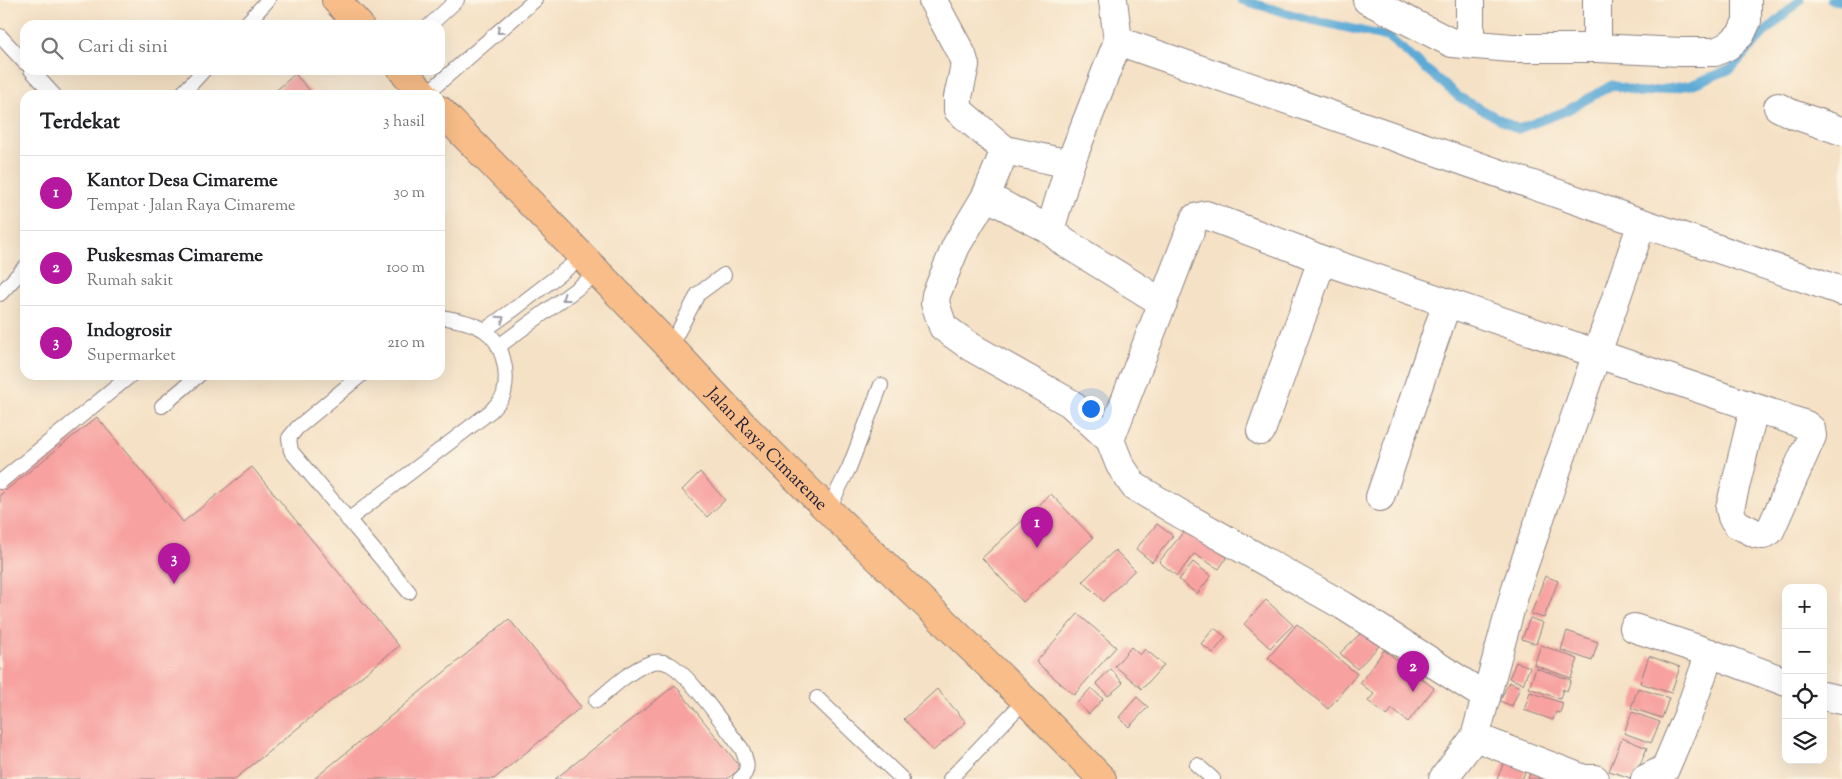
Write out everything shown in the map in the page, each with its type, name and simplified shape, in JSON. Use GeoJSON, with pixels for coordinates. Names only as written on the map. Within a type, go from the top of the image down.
{"type":"FeatureCollection","features":[{"type":"Feature","properties":{"kind":"highway"},"geometry":{"type":"LineString","coordinates":[[336,0],[354,20]]}},
{"type":"Feature","properties":{"kind":"highway"},"geometry":{"type":"LineString","coordinates":[[407,75],[420,90]]}},
{"type":"Feature","properties":{"kind":"highway","name":"Jalan Raya Cimareme"},"geometry":{"type":"LineString","coordinates":[[445,115],[746,428],[1025,700],[1102,779]]}},
{"type":"Feature","properties":{"kind":"street"},"geometry":{"type":"LineString","coordinates":[[1050,230],[1070,164],[1118,41],[1113,0]]}},
{"type":"Feature","properties":{"kind":"street"},"geometry":{"type":"LineString","coordinates":[[1366,0],[1452,43],[1512,48],[1597,48],[1681,52],[1715,52],[1722,50],[1741,34],[1745,27],[1747,21],[1747,0]]}},
{"type":"Feature","properties":{"kind":"street"},"geometry":{"type":"LineString","coordinates":[[1470,0],[1470,44]]}},
{"type":"Feature","properties":{"kind":"street"},"geometry":{"type":"LineString","coordinates":[[1597,0],[1597,48]]}},
{"type":"Feature","properties":{"kind":"street"},"geometry":{"type":"LineString","coordinates":[[933,1],[962,55],[964,65],[958,97],[958,110],[1005,150],[1070,164]]}},
{"type":"Feature","properties":{"kind":"street"},"geometry":{"type":"LineString","coordinates":[[1118,41],[1842,291]]}},
{"type":"Feature","properties":{"kind":"street"},"geometry":{"type":"LineString","coordinates":[[1778,107],[1792,114],[1842,131]]}},
{"type":"Feature","properties":{"kind":"street"},"geometry":{"type":"LineString","coordinates":[[1005,150],[986,196],[956,246],[936,295],[934,303],[943,327],[971,347],[1070,403],[1110,440],[1120,464],[1134,486],[1344,606],[1486,698]]}},
{"type":"Feature","properties":{"kind":"street"},"geometry":{"type":"LineString","coordinates":[[986,196],[1050,230],[1064,242],[1163,303]]}},
{"type":"Feature","properties":{"kind":"street"},"geometry":{"type":"LineString","coordinates":[[1110,440],[1189,230],[1195,218],[1206,216],[1322,260],[1754,408]]}},
{"type":"Feature","properties":{"kind":"street"},"geometry":{"type":"LineString","coordinates":[[1443,779],[1475,737],[1517,585],[1642,223]]}},
{"type":"Feature","properties":{"kind":"street"},"geometry":{"type":"LineString","coordinates":[[1261,431],[1322,260]]}},
{"type":"Feature","properties":{"kind":"street"},"geometry":{"type":"LineString","coordinates":[[1380,497],[1447,303]]}},
{"type":"Feature","properties":{"kind":"street"},"geometry":{"type":"LineString","coordinates":[[1634,628],[1710,653],[1782,680]]}},
{"type":"Feature","properties":{"kind":"street"},"geometry":{"type":"LineString","coordinates":[[1645,779],[1665,769],[1688,715],[1710,653]]}},
{"type":"Feature","properties":{"kind":"street"},"geometry":{"type":"LineString","coordinates":[[1827,697],[1842,700]]}},
{"type":"Feature","properties":{"kind":"street"},"geometry":{"type":"LineString","coordinates":[[1475,737],[1584,778],[1595,779]]}},
{"type":"Feature","properties":{"kind":"lane"},"geometry":{"type":"LineString","coordinates":[[250,20],[268,0]]}},
{"type":"Feature","properties":{"kind":"lane"},"geometry":{"type":"LineString","coordinates":[[435,20],[457,0]]}},
{"type":"Feature","properties":{"kind":"lane"},"geometry":{"type":"LineString","coordinates":[[431,90],[535,0]]}},
{"type":"Feature","properties":{"kind":"lane"},"geometry":{"type":"LineString","coordinates":[[0,36],[20,58]]}},
{"type":"Feature","properties":{"kind":"lane"},"geometry":{"type":"LineString","coordinates":[[36,75],[49,90]]}},
{"type":"Feature","properties":{"kind":"lane"},"geometry":{"type":"LineString","coordinates":[[186,90],[199,75]]}},
{"type":"Feature","properties":{"kind":"lane"},"geometry":{"type":"LineString","coordinates":[[485,330],[517,307],[590,265]]}},
{"type":"Feature","properties":{"kind":"lane"},"geometry":{"type":"LineString","coordinates":[[500,346],[590,265]]}},
{"type":"Feature","properties":{"kind":"lane"},"geometry":{"type":"LineString","coordinates":[[0,294],[20,272]]}},
{"type":"Feature","properties":{"kind":"lane"},"geometry":{"type":"LineString","coordinates":[[670,347],[698,294],[724,275]]}},
{"type":"Feature","properties":{"kind":"lane"},"geometry":{"type":"LineString","coordinates":[[348,520],[491,411],[504,394],[505,369],[500,346],[485,330],[445,318]]}},
{"type":"Feature","properties":{"kind":"lane"},"geometry":{"type":"LineString","coordinates":[[0,482],[125,380]]}},
{"type":"Feature","properties":{"kind":"lane"},"geometry":{"type":"LineString","coordinates":[[162,406],[193,380]]}},
{"type":"Feature","properties":{"kind":"lane"},"geometry":{"type":"LineString","coordinates":[[355,380],[297,428],[289,438],[291,451],[409,592]]}},
{"type":"Feature","properties":{"kind":"lane"},"geometry":{"type":"LineString","coordinates":[[828,510],[849,468],[880,385]]}},
{"type":"Feature","properties":{"kind":"lane"},"geometry":{"type":"LineString","coordinates":[[596,701],[636,670],[650,663],[670,664],[685,676],[742,748],[747,762],[747,770],[740,779]]}},
{"type":"Feature","properties":{"kind":"lane"},"geometry":{"type":"LineString","coordinates":[[817,698],[902,779]]}},
{"type":"Feature","properties":{"kind":"lane"},"geometry":{"type":"LineString","coordinates":[[950,779],[1025,700]]}},
{"type":"Feature","properties":{"kind":"lane"},"geometry":{"type":"LineString","coordinates":[[1197,765],[1213,779]]}},
{"type":"Feature","properties":{"kind":"building"},"geometry":{"type":"Polygon","coordinates":[[[296,75],[309,90],[277,90],[296,75]]]}},
{"type":"Feature","properties":{"kind":"building"},"geometry":{"type":"Polygon","coordinates":[[[97,417],[183,522],[252,467],[399,646],[235,779],[0,779],[0,495],[97,417]]]}},
{"type":"Feature","properties":{"kind":"building"},"geometry":{"type":"Polygon","coordinates":[[[700,472],[725,500],[707,517],[682,490],[700,472]]]}},
{"type":"Feature","properties":{"kind":"building"},"geometry":{"type":"Polygon","coordinates":[[[1051,494],[1093,538],[1023,602],[982,558],[1051,494]]]}},
{"type":"Feature","properties":{"kind":"building"},"geometry":{"type":"Polygon","coordinates":[[[1157,524],[1173,536],[1152,562],[1136,549],[1157,524]]]}},
{"type":"Feature","properties":{"kind":"building"},"geometry":{"type":"Polygon","coordinates":[[[1185,530],[1227,557],[1219,569],[1194,554],[1177,576],[1159,562],[1185,530]]]}},
{"type":"Feature","properties":{"kind":"building"},"geometry":{"type":"Polygon","coordinates":[[[1115,550],[1135,570],[1103,601],[1083,581],[1115,550]]]}},
{"type":"Feature","properties":{"kind":"building"},"geometry":{"type":"Polygon","coordinates":[[[1193,562],[1211,576],[1197,594],[1179,580],[1193,562]]]}},
{"type":"Feature","properties":{"kind":"building"},"geometry":{"type":"Polygon","coordinates":[[[1545,576],[1558,581],[1544,618],[1531,614],[1545,576]]]}},
{"type":"Feature","properties":{"kind":"building"},"geometry":{"type":"Polygon","coordinates":[[[1266,600],[1293,625],[1270,648],[1244,624],[1266,600]]]}},
{"type":"Feature","properties":{"kind":"building"},"geometry":{"type":"Polygon","coordinates":[[[1078,614],[1116,647],[1074,695],[1036,662],[1078,614]]]}},
{"type":"Feature","properties":{"kind":"building"},"geometry":{"type":"Polygon","coordinates":[[[1530,618],[1543,623],[1536,644],[1522,639],[1530,618]]]}},
{"type":"Feature","properties":{"kind":"building"},"geometry":{"type":"Polygon","coordinates":[[[509,619],[581,707],[494,779],[314,779],[509,619]]]}},
{"type":"Feature","properties":{"kind":"building"},"geometry":{"type":"Polygon","coordinates":[[[1297,624],[1357,674],[1328,709],[1268,658],[1297,624]]]}},
{"type":"Feature","properties":{"kind":"building"},"geometry":{"type":"Polygon","coordinates":[[[1214,628],[1226,637],[1213,653],[1201,644],[1214,628]]]}},
{"type":"Feature","properties":{"kind":"building"},"geometry":{"type":"Polygon","coordinates":[[[1365,629],[1381,644],[1357,669],[1340,653],[1365,629]]]}},
{"type":"Feature","properties":{"kind":"building"},"geometry":{"type":"Polygon","coordinates":[[[1567,631],[1598,642],[1592,661],[1561,650],[1567,631]]]}},
{"type":"Feature","properties":{"kind":"building"},"geometry":{"type":"Polygon","coordinates":[[[1541,645],[1578,659],[1571,678],[1534,665],[1541,645]]]}},
{"type":"Feature","properties":{"kind":"building"},"geometry":{"type":"Polygon","coordinates":[[[1131,647],[1140,655],[1145,649],[1164,665],[1142,689],[1115,666],[1131,647]]]}},
{"type":"Feature","properties":{"kind":"building"},"geometry":{"type":"Polygon","coordinates":[[[1384,650],[1434,688],[1408,722],[1392,709],[1387,716],[1368,701],[1374,694],[1360,683],[1384,650]]]}},
{"type":"Feature","properties":{"kind":"building"},"geometry":{"type":"Polygon","coordinates":[[[1649,656],[1680,667],[1671,693],[1640,683],[1649,656]]]}},
{"type":"Feature","properties":{"kind":"building"},"geometry":{"type":"Polygon","coordinates":[[[1516,662],[1530,667],[1523,684],[1509,678],[1516,662]]]}},
{"type":"Feature","properties":{"kind":"building"},"geometry":{"type":"Polygon","coordinates":[[[1536,668],[1571,680],[1567,691],[1563,689],[1560,699],[1529,688],[1536,668]]]}},
{"type":"Feature","properties":{"kind":"building"},"geometry":{"type":"Polygon","coordinates":[[[1111,669],[1123,683],[1108,696],[1096,683],[1111,669]]]}},
{"type":"Feature","properties":{"kind":"building"},"geometry":{"type":"Polygon","coordinates":[[[1509,682],[1520,687],[1512,706],[1500,701],[1509,682]]]}},
{"type":"Feature","properties":{"kind":"building"},"geometry":{"type":"Polygon","coordinates":[[[675,685],[741,768],[727,779],[555,779],[675,685]]]}},
{"type":"Feature","properties":{"kind":"building"},"geometry":{"type":"Polygon","coordinates":[[[1091,688],[1103,699],[1089,714],[1077,703],[1091,688]]]}},
{"type":"Feature","properties":{"kind":"building"},"geometry":{"type":"Polygon","coordinates":[[[1638,688],[1669,698],[1662,718],[1631,708],[1638,688]]]}},
{"type":"Feature","properties":{"kind":"building"},"geometry":{"type":"Polygon","coordinates":[[[937,689],[966,722],[933,751],[904,719],[937,689]]]}},
{"type":"Feature","properties":{"kind":"building"},"geometry":{"type":"Polygon","coordinates":[[[1530,692],[1563,703],[1560,713],[1556,712],[1553,720],[1524,710],[1530,692]]]}},
{"type":"Feature","properties":{"kind":"building"},"geometry":{"type":"Polygon","coordinates":[[[1137,697],[1148,707],[1129,727],[1119,717],[1137,697]]]}},
{"type":"Feature","properties":{"kind":"building"},"geometry":{"type":"Polygon","coordinates":[[[1632,712],[1660,722],[1651,743],[1624,733],[1632,712]]]}},
{"type":"Feature","properties":{"kind":"building"},"geometry":{"type":"Polygon","coordinates":[[[1622,738],[1647,748],[1634,779],[1609,771],[1622,738]]]}},
{"type":"Feature","properties":{"kind":"building"},"geometry":{"type":"Polygon","coordinates":[[[1505,760],[1527,768],[1522,779],[1497,779],[1505,760]]]}},
{"type":"Feature","properties":{"kind":"building"},"geometry":{"type":"Polygon","coordinates":[[[1531,771],[1552,779],[1528,779],[1531,771]]]}},
{"type":"Feature","properties":{"kind":"waterway"},"geometry":{"type":"LineString","coordinates":[[1241,0],[1308,19],[1388,37],[1459,97],[1518,129],[1566,111],[1612,85],[1641,93],[1691,85],[1731,69],[1763,34],[1800,0]]}},
{"type":"Feature","properties":{"kind":"waterway"},"geometry":{"type":"LineString","coordinates":[[1831,0],[1842,1]]}},
{"type":"Feature","properties":{"kind":"place","name":"Kantor Desa Cimareme"},"geometry":{"type":"Point","coordinates":[1037,548]}},
{"type":"Feature","properties":{"kind":"place","name":"Indogrosir"},"geometry":{"type":"Point","coordinates":[174,584]}},
{"type":"Feature","properties":{"kind":"place","name":"Puskesmas Cimareme"},"geometry":{"type":"Point","coordinates":[1413,692]}}]}
